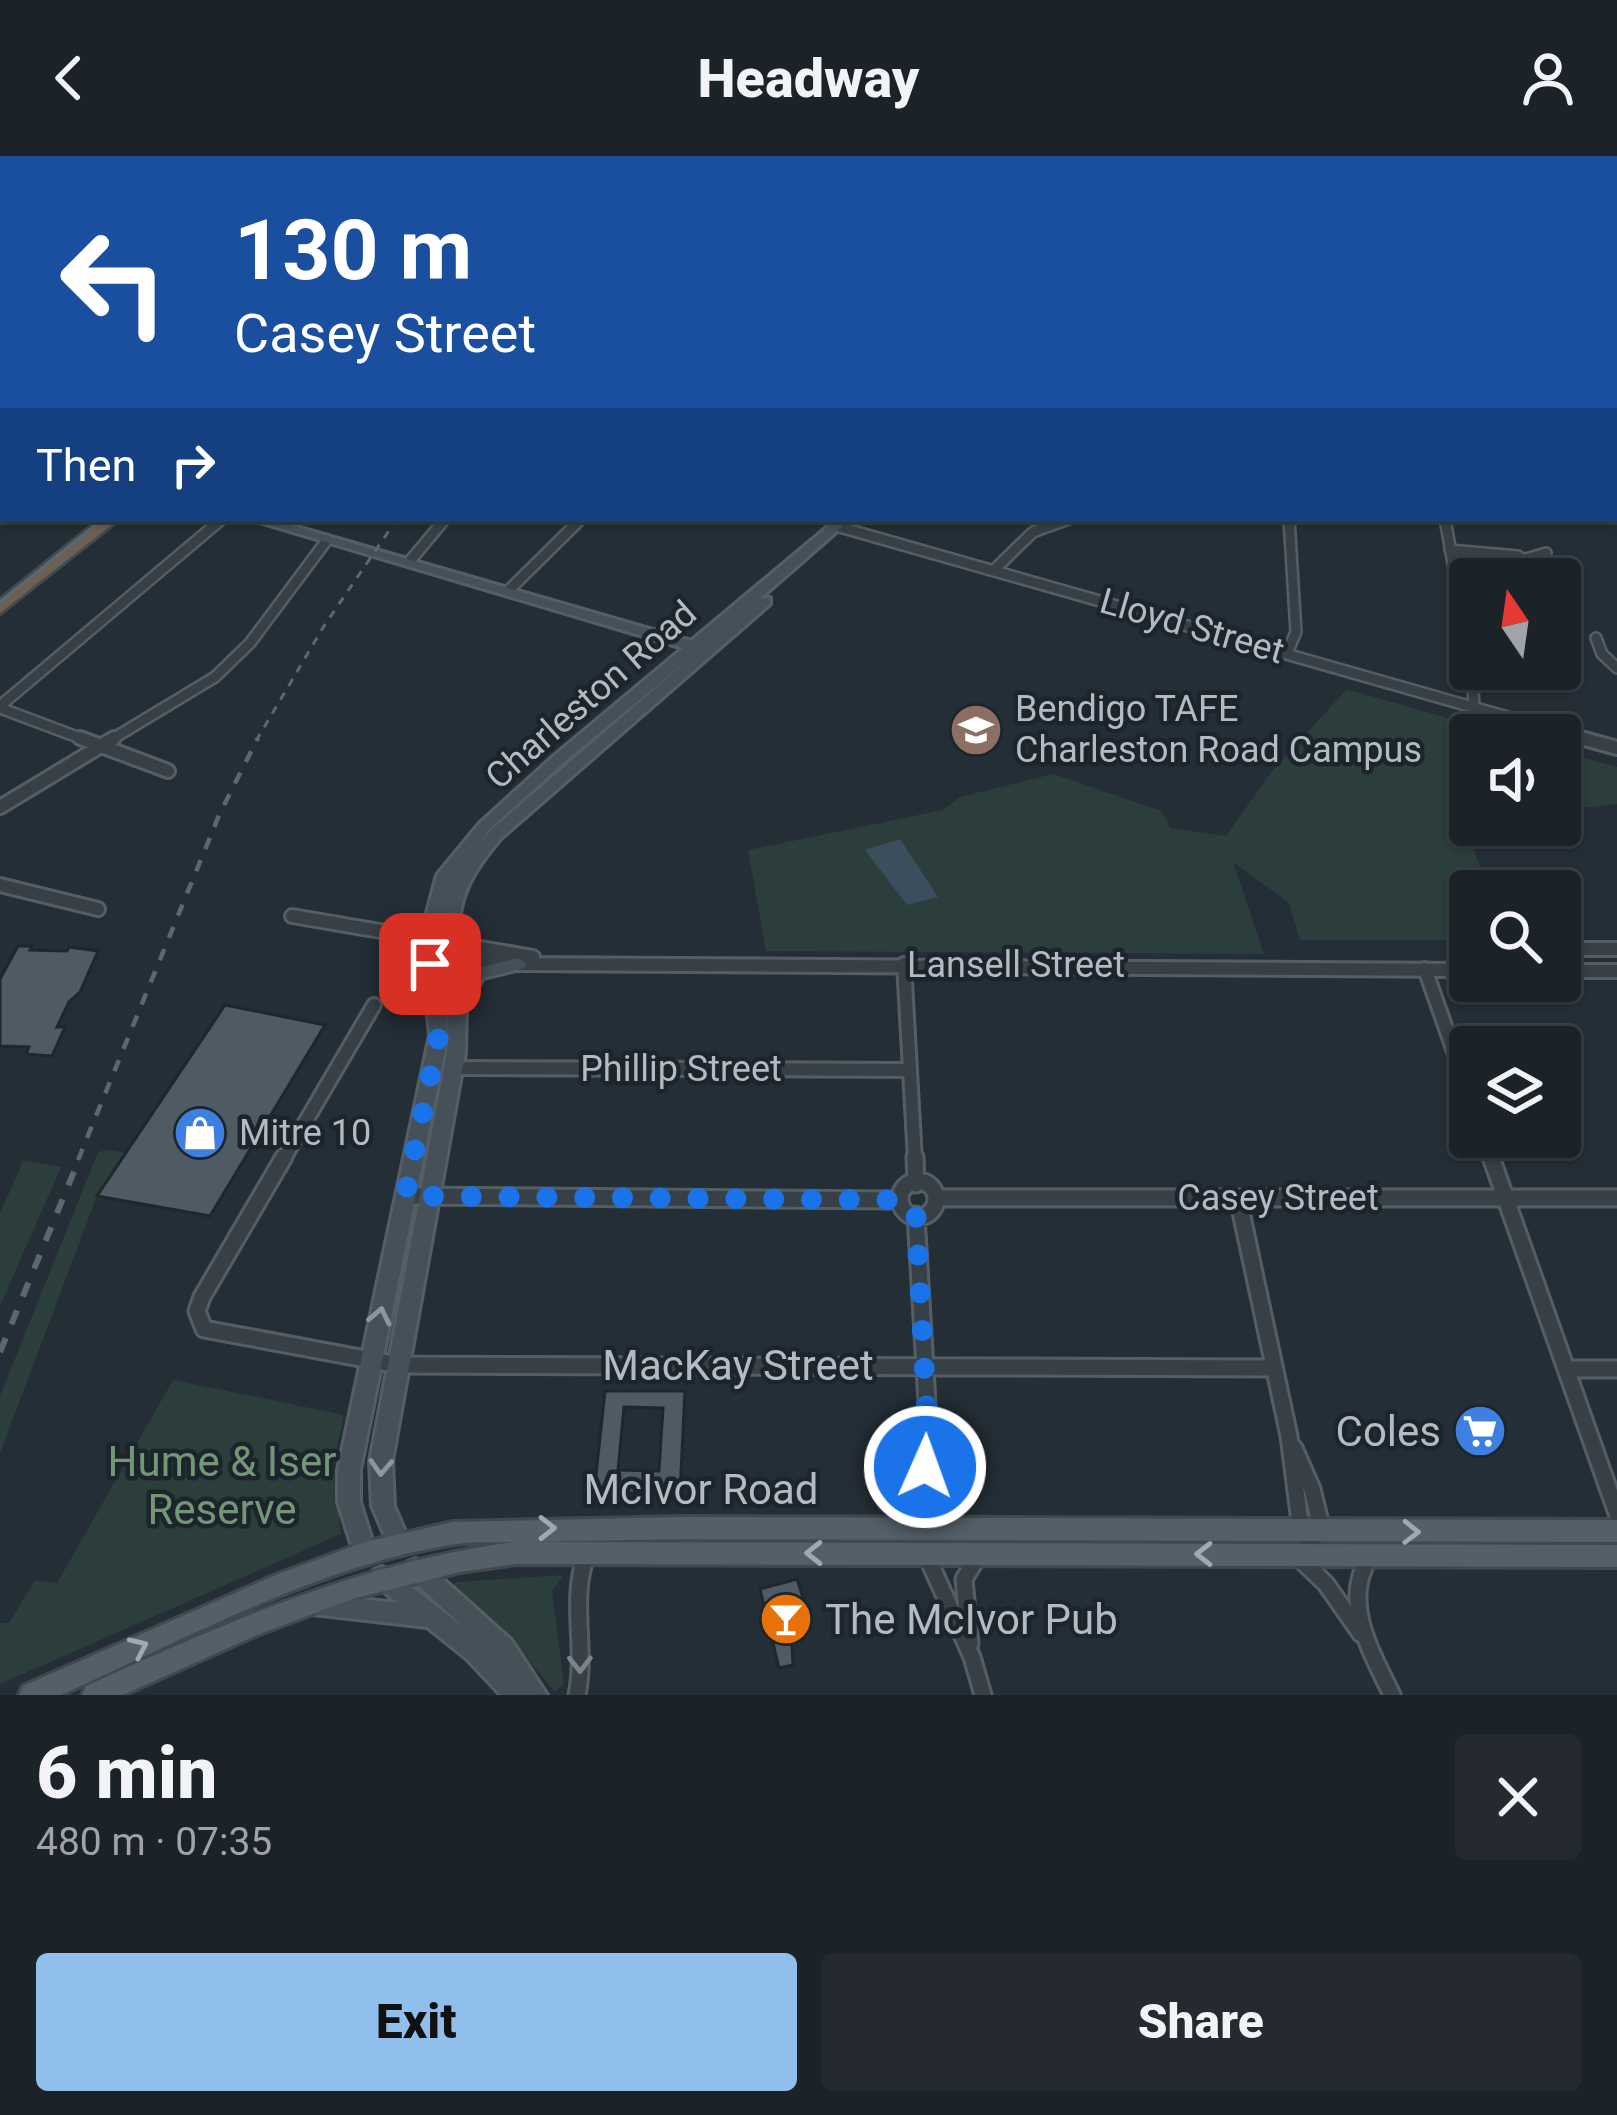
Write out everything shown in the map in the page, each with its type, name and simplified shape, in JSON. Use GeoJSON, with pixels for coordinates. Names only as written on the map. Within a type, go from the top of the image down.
{"type":"FeatureCollection","features":[{"type":"Feature","properties":{"kind":"highway"},"geometry":{"type":"LineString","coordinates":[[0,594],[92,522]]}},
{"type":"Feature","properties":{"kind":"highway"},"geometry":{"type":"LineString","coordinates":[[0,608],[107,522]]}},
{"type":"Feature","properties":{"kind":"main road","name":"McIvor Road"},"geometry":{"type":"LineString","coordinates":[[32,1695],[256,1595],[365,1553],[399,1543],[500,1528],[957,1529],[984,1541],[1080,1554],[1617,1531]]}},
{"type":"Feature","properties":{"kind":"main road"},"geometry":{"type":"LineString","coordinates":[[634,1528],[639,1542],[684,1542],[725,1553]]}},
{"type":"Feature","properties":{"kind":"main road","name":"McIvor Road"},"geometry":{"type":"LineString","coordinates":[[95,1695],[304,1603],[382,1577],[516,1552],[926,1554],[984,1541],[1310,1543],[1372,1555],[1614,1560]]}},
{"type":"Feature","properties":{"kind":"main road"},"geometry":{"type":"LineString","coordinates":[[399,1543],[416,1569]]}},
{"type":"Feature","properties":{"kind":"main road"},"geometry":{"type":"LineString","coordinates":[[365,1553],[382,1577]]}},
{"type":"Feature","properties":{"kind":"street"},"geometry":{"type":"LineString","coordinates":[[169,771],[0,707],[218,522]]}},
{"type":"Feature","properties":{"kind":"street"},"geometry":{"type":"LineString","coordinates":[[267,522],[700,648]]}},
{"type":"Feature","properties":{"kind":"street"},"geometry":{"type":"LineString","coordinates":[[287,522],[330,538]]}},
{"type":"Feature","properties":{"kind":"street"},"geometry":{"type":"LineString","coordinates":[[410,561],[442,522]]}},
{"type":"Feature","properties":{"kind":"street"},"geometry":{"type":"LineString","coordinates":[[508,591],[578,522]]}},
{"type":"Feature","properties":{"kind":"street"},"geometry":{"type":"LineString","coordinates":[[994,570],[1033,532],[1061,522]]}},
{"type":"Feature","properties":{"kind":"street"},"geometry":{"type":"LineString","coordinates":[[1287,653],[1296,637],[1289,522]]}},
{"type":"Feature","properties":{"kind":"street"},"geometry":{"type":"LineString","coordinates":[[1445,522],[1451,558]]}},
{"type":"Feature","properties":{"kind":"street","name":"Lloyd Street"},"geometry":{"type":"LineString","coordinates":[[845,523],[1617,748]]}},
{"type":"Feature","properties":{"kind":"street","name":"Charleston Road"},"geometry":{"type":"LineString","coordinates":[[438,945],[454,894],[479,852],[644,697],[845,523]]}},
{"type":"Feature","properties":{"kind":"street"},"geometry":{"type":"LineString","coordinates":[[0,808],[230,665],[330,538]]}},
{"type":"Feature","properties":{"kind":"street"},"geometry":{"type":"LineString","coordinates":[[1450,550],[1489,558]]}},
{"type":"Feature","properties":{"kind":"street"},"geometry":{"type":"LineString","coordinates":[[1539,558],[1546,553]]}},
{"type":"Feature","properties":{"kind":"street"},"geometry":{"type":"LineString","coordinates":[[1596,638],[1602,654],[1617,668]]}},
{"type":"Feature","properties":{"kind":"street"},"geometry":{"type":"LineString","coordinates":[[1473,690],[1474,708]]}},
{"type":"Feature","properties":{"kind":"street"},"geometry":{"type":"LineString","coordinates":[[0,885],[98,908]]}},
{"type":"Feature","properties":{"kind":"street","name":"Lansell Street"},"geometry":{"type":"LineString","coordinates":[[292,916],[518,964],[1449,969]]}},
{"type":"Feature","properties":{"kind":"street"},"geometry":{"type":"LineString","coordinates":[[365,1553],[354,1526],[348,1487],[370,1361],[453,1068],[457,1007],[438,945]]}},
{"type":"Feature","properties":{"kind":"street"},"geometry":{"type":"LineString","coordinates":[[399,1543],[383,1506],[380,1479],[439,1035],[438,945]]}},
{"type":"Feature","properties":{"kind":"street","name":"Lansell Street"},"geometry":{"type":"LineString","coordinates":[[438,945],[580,962]]}},
{"type":"Feature","properties":{"kind":"street"},"geometry":{"type":"LineString","coordinates":[[1581,949],[1617,949]]}},
{"type":"Feature","properties":{"kind":"street"},"geometry":{"type":"LineString","coordinates":[[457,1007],[477,974],[518,964]]}},
{"type":"Feature","properties":{"kind":"street"},"geometry":{"type":"LineString","coordinates":[[904,964],[916,1184]]}},
{"type":"Feature","properties":{"kind":"street"},"geometry":{"type":"LineString","coordinates":[[1425,969],[1449,1037]]}},
{"type":"Feature","properties":{"kind":"street"},"geometry":{"type":"LineString","coordinates":[[1581,971],[1617,971]]}},
{"type":"Feature","properties":{"kind":"street","name":"MacKay Street"},"geometry":{"type":"LineString","coordinates":[[374,1005],[202,1297],[197,1311],[205,1329],[398,1365],[1274,1368]]}},
{"type":"Feature","properties":{"kind":"street","name":"Phillip Street"},"geometry":{"type":"LineString","coordinates":[[453,1068],[909,1070]]}},
{"type":"Feature","properties":{"kind":"street"},"geometry":{"type":"LineString","coordinates":[[1491,1158],[1617,1513]]}},
{"type":"Feature","properties":{"kind":"street"},"geometry":{"type":"LineString","coordinates":[[916,1184],[933,1190],[938,1198],[930,1212],[916,1215],[903,1210],[897,1200],[904,1187],[916,1184]]}},
{"type":"Feature","properties":{"kind":"street"},"geometry":{"type":"LineString","coordinates":[[416,1196],[897,1200]]}},
{"type":"Feature","properties":{"kind":"street","name":"Casey Street"},"geometry":{"type":"LineString","coordinates":[[938,1198],[1617,1198]]}},
{"type":"Feature","properties":{"kind":"street"},"geometry":{"type":"LineString","coordinates":[[1238,1198],[1289,1436],[1292,1490],[1310,1543],[1392,1695]]}},
{"type":"Feature","properties":{"kind":"street"},"geometry":{"type":"LineString","coordinates":[[916,1215],[928,1437],[940,1504],[957,1529]]}},
{"type":"Feature","properties":{"kind":"street"},"geometry":{"type":"LineString","coordinates":[[1567,1369],[1617,1369]]}},
{"type":"Feature","properties":{"kind":"street"},"geometry":{"type":"LineString","coordinates":[[895,1528],[921,1497],[928,1437]]}},
{"type":"Feature","properties":{"kind":"street"},"geometry":{"type":"LineString","coordinates":[[972,1657],[964,1580],[984,1541]]}},
{"type":"Feature","properties":{"kind":"street"},"geometry":{"type":"LineString","coordinates":[[577,1695],[582,1666],[575,1589],[588,1552]]}},
{"type":"Feature","properties":{"kind":"street"},"geometry":{"type":"LineString","coordinates":[[926,1554],[972,1657],[983,1695]]}},
{"type":"Feature","properties":{"kind":"street"},"geometry":{"type":"LineString","coordinates":[[1369,1645],[1355,1578],[1372,1555]]}},
{"type":"Feature","properties":{"kind":"street"},"geometry":{"type":"LineString","coordinates":[[416,1569],[503,1648],[536,1695]]}},
{"type":"Feature","properties":{"kind":"street"},"geometry":{"type":"LineString","coordinates":[[382,1577],[475,1651],[505,1691]]}},
{"type":"Feature","properties":{"kind":"street"},"geometry":{"type":"LineString","coordinates":[[304,1603],[431,1619]]}},
{"type":"Feature","properties":{"kind":"green space"},"geometry":{"type":"Polygon","coordinates":[[[1347,689],[1449,719],[1449,846],[1472,846],[1482,870],[1449,870],[1449,940],[1300,940],[1289,903],[1233,862],[1264,954],[766,951],[748,850],[943,810],[960,797],[1053,774],[1162,811],[1170,828],[1226,836],[1272,771],[1347,689]]]}},
{"type":"Feature","properties":{"kind":"green space"},"geometry":{"type":"Polygon","coordinates":[[[1581,757],[1617,767],[1617,804],[1581,808],[1581,757]]]}},
{"type":"Feature","properties":{"kind":"green space"},"geometry":{"type":"Polygon","coordinates":[[[98,1152],[126,1153],[97,1196],[0,1453],[0,1396],[98,1152]]]}},
{"type":"Feature","properties":{"kind":"green space"},"geometry":{"type":"Polygon","coordinates":[[[23,1161],[61,1167],[0,1306],[0,1214],[23,1161]]]}},
{"type":"Feature","properties":{"kind":"green space","name":"Hume & Iser Reserve"},"geometry":{"type":"Polygon","coordinates":[[[173,1380],[344,1415],[333,1466],[341,1534],[0,1684],[0,1623],[9,1623],[35,1580],[57,1583],[173,1380]]]}},
{"type":"Feature","properties":{"kind":"green space"},"geometry":{"type":"Polygon","coordinates":[[[564,1575],[552,1591],[564,1684],[555,1692],[499,1625],[451,1587],[456,1582],[564,1575]]]}},
{"type":"Feature","properties":{"kind":"water"},"geometry":{"type":"Polygon","coordinates":[[[900,839],[938,897],[907,905],[865,850],[900,839]]]}},
{"type":"Feature","properties":{"kind":"building"},"geometry":{"type":"Polygon","coordinates":[[[18,946],[98,951],[80,992],[69,1002],[57,1027],[65,1027],[52,1056],[26,1054],[29,1047],[0,1046],[0,979],[18,946]]]}},
{"type":"Feature","properties":{"kind":"building","name":"Mitre 10"},"geometry":{"type":"Polygon","coordinates":[[[225,1005],[325,1025],[210,1216],[97,1196],[225,1005]]]}},
{"type":"Feature","properties":{"kind":"building"},"geometry":{"type":"Polygon","coordinates":[[[605,1391],[685,1391],[680,1493],[594,1493],[605,1391]],[[624,1407],[618,1470],[659,1471],[663,1408],[624,1407]]]}},
{"type":"Feature","properties":{"kind":"building","name":"The McIvor Pub"},"geometry":{"type":"Polygon","coordinates":[[[797,1579],[806,1607],[799,1608],[802,1639],[792,1644],[793,1665],[779,1668],[760,1589],[797,1579]]]}},
{"type":"Feature","properties":{"kind":"tram line"},"geometry":{"type":"LineString","coordinates":[[0,602],[99,522]]}},
{"type":"Feature","properties":{"kind":"railway"},"geometry":{"type":"LineString","coordinates":[[256,741],[324,626],[395,522]]}},
{"type":"Feature","properties":{"kind":"railway"},"geometry":{"type":"LineString","coordinates":[[78,1160],[220,813],[258,738]]}},
{"type":"Feature","properties":{"kind":"railway"},"geometry":{"type":"LineString","coordinates":[[0,1352],[80,1157]]}},
{"type":"Feature","properties":{"kind":"place","name":"Bendigo TAFE Charleston Road Campus"},"geometry":{"type":"Point","coordinates":[976,730]}},
{"type":"Feature","properties":{"kind":"place","name":"Mitre 10"},"geometry":{"type":"Point","coordinates":[200,1133]}},
{"type":"Feature","properties":{"kind":"place","name":"Coles"},"geometry":{"type":"Point","coordinates":[1480,1431]}},
{"type":"Feature","properties":{"kind":"place","name":"The McIvor Pub"},"geometry":{"type":"Point","coordinates":[786,1619]}},
{"type":"Feature","properties":{"kind":"route"},"geometry":{"type":"LineString","coordinates":[[430,964],[439,1035],[405,1196],[897,1200],[903,1210],[916,1215],[928,1437],[925,1467]]}}]}
